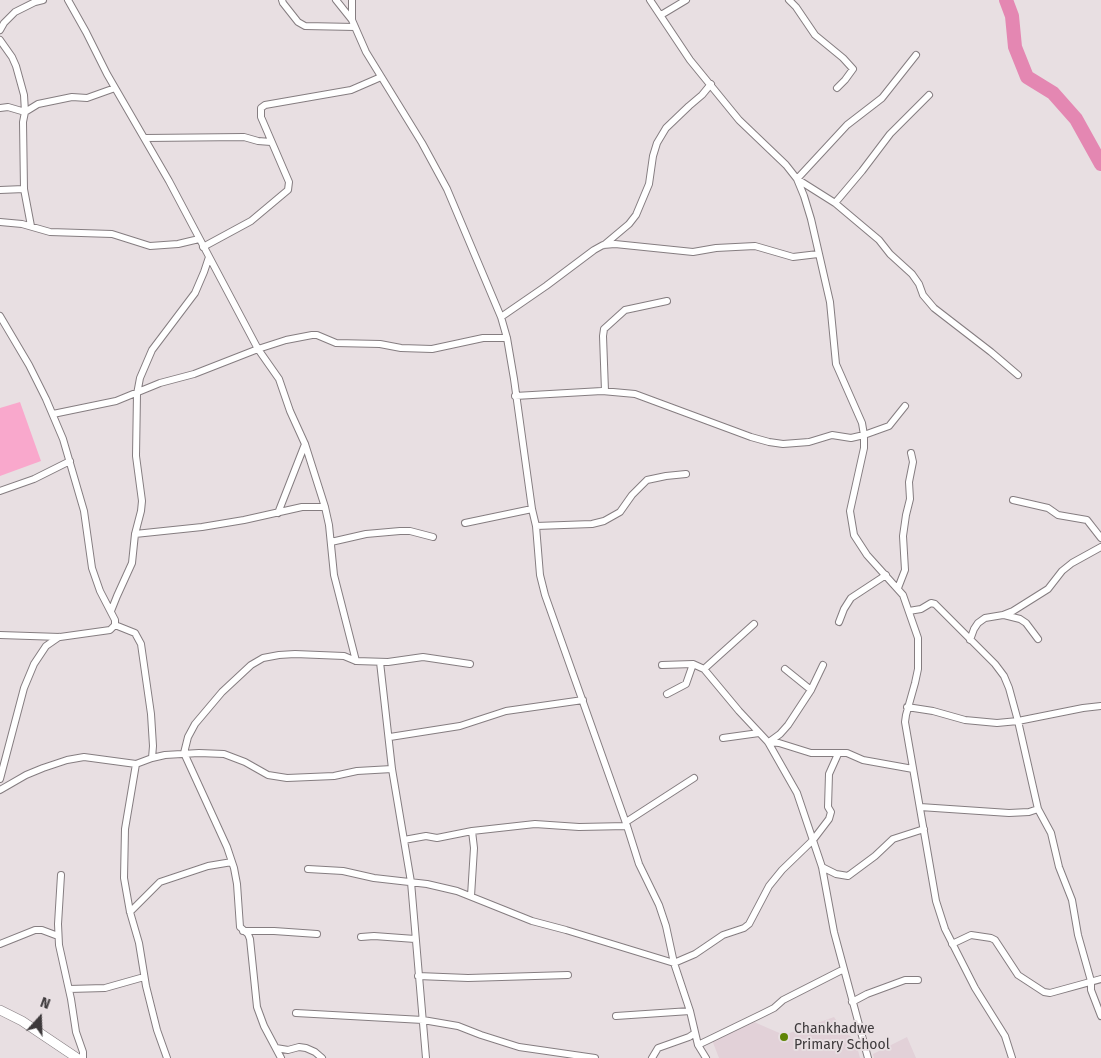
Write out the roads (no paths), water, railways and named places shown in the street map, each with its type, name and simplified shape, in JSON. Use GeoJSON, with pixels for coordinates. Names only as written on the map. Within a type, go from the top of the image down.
{"type":"FeatureCollection","features":[{"type":"Feature","properties":{"kind":"street"},"geometry":{"type":"LineString","coordinates":[[0,30],[15,12],[43,0]]}},
{"type":"Feature","properties":{"kind":"street"},"geometry":{"type":"LineString","coordinates":[[68,0],[115,88],[145,138],[258,349],[279,379],[290,411],[305,444],[325,507],[334,575],[356,662]]}},
{"type":"Feature","properties":{"kind":"street"},"geometry":{"type":"LineString","coordinates":[[282,0],[293,16],[305,26],[356,28]]}},
{"type":"Feature","properties":{"kind":"street"},"geometry":{"type":"LineString","coordinates":[[336,0],[352,20],[366,52],[422,143],[447,189],[501,317],[507,338],[536,526],[540,575],[545,595],[639,864],[659,905],[698,1044],[706,1058]]}},
{"type":"Feature","properties":{"kind":"street"},"geometry":{"type":"LineString","coordinates":[[352,0],[352,20]]}},
{"type":"Feature","properties":{"kind":"street"},"geometry":{"type":"LineString","coordinates":[[650,0],[690,60],[739,120],[786,165],[797,179],[811,219],[830,302],[836,364],[856,409],[864,435],[864,448],[850,511],[854,535],[858,544],[875,565],[898,588],[916,630],[919,654],[915,683],[905,722],[936,901],[952,944],[975,988],[1005,1036],[1012,1058]]}},
{"type":"Feature","properties":{"kind":"street"},"geometry":{"type":"LineString","coordinates":[[661,15],[686,0]]}},
{"type":"Feature","properties":{"kind":"street"},"geometry":{"type":"LineString","coordinates":[[789,0],[796,7],[815,36],[843,58],[853,70],[836,88]]}},
{"type":"Feature","properties":{"kind":"street"},"geometry":{"type":"LineString","coordinates":[[0,40],[16,66],[24,95],[24,189],[31,226]]}},
{"type":"Feature","properties":{"kind":"street"},"geometry":{"type":"LineString","coordinates":[[797,179],[847,125],[882,98],[916,55]]}},
{"type":"Feature","properties":{"kind":"street"},"geometry":{"type":"LineString","coordinates":[[203,247],[251,221],[288,190],[289,182],[260,117],[261,108],[265,105],[351,90],[381,77]]}},
{"type":"Feature","properties":{"kind":"street"},"geometry":{"type":"LineString","coordinates":[[603,246],[629,224],[636,215],[649,184],[656,143],[666,128],[711,84]]}},
{"type":"Feature","properties":{"kind":"street"},"geometry":{"type":"LineString","coordinates":[[0,108],[8,107],[25,112],[38,104],[72,97],[87,98],[115,88]]}},
{"type":"Feature","properties":{"kind":"street"},"geometry":{"type":"LineString","coordinates":[[835,203],[890,134],[929,95]]}},
{"type":"Feature","properties":{"kind":"street"},"geometry":{"type":"LineString","coordinates":[[145,138],[230,137],[271,142]]}},
{"type":"Feature","properties":{"kind":"street"},"geometry":{"type":"LineString","coordinates":[[797,179],[835,203],[879,240],[890,254],[912,274],[934,308],[1018,375]]}},
{"type":"Feature","properties":{"kind":"street"},"geometry":{"type":"LineString","coordinates":[[0,190],[24,189]]}},
{"type":"Feature","properties":{"kind":"street"},"geometry":{"type":"LineString","coordinates":[[0,222],[31,226],[50,232],[112,234],[150,246],[178,244],[199,239]]}},
{"type":"Feature","properties":{"kind":"street"},"geometry":{"type":"LineString","coordinates":[[501,317],[594,250],[603,246],[615,244],[693,252],[716,248],[755,246],[793,257],[818,254]]}},
{"type":"Feature","properties":{"kind":"street"},"geometry":{"type":"LineString","coordinates":[[112,611],[116,596],[130,569],[142,501],[137,466],[137,394],[140,378],[152,350],[194,294],[209,257]]}},
{"type":"Feature","properties":{"kind":"street"},"geometry":{"type":"LineString","coordinates":[[605,391],[604,329],[625,310],[667,301]]}},
{"type":"Feature","properties":{"kind":"street"},"geometry":{"type":"LineString","coordinates":[[0,316],[29,365],[53,414],[70,461],[84,511],[92,568],[100,591],[112,611],[115,625]]}},
{"type":"Feature","properties":{"kind":"street"},"geometry":{"type":"LineString","coordinates":[[53,414],[116,401],[160,383],[194,374],[258,349],[286,340],[312,335],[317,335],[336,343],[380,344],[401,348],[432,349],[483,338],[507,338]]}},
{"type":"Feature","properties":{"kind":"street"},"geometry":{"type":"LineString","coordinates":[[515,396],[605,391],[620,392],[643,396],[751,437],[769,442],[796,443],[832,436],[851,438],[864,435],[889,426],[905,406]]}},
{"type":"Feature","properties":{"kind":"street"},"geometry":{"type":"LineString","coordinates":[[278,513],[305,444]]}},
{"type":"Feature","properties":{"kind":"street"},"geometry":{"type":"LineString","coordinates":[[898,588],[905,570],[903,536],[910,500],[909,482],[913,462],[911,453]]}},
{"type":"Feature","properties":{"kind":"street"},"geometry":{"type":"LineString","coordinates":[[0,491],[34,479],[70,461]]}},
{"type":"Feature","properties":{"kind":"street"},"geometry":{"type":"LineString","coordinates":[[536,526],[592,524],[604,521],[620,512],[632,495],[647,480],[686,474]]}},
{"type":"Feature","properties":{"kind":"street"},"geometry":{"type":"LineString","coordinates":[[1012,500],[1048,508],[1058,515],[1087,520],[1100,536]]}},
{"type":"Feature","properties":{"kind":"street"},"geometry":{"type":"LineString","coordinates":[[135,534],[202,527],[302,507],[325,507]]}},
{"type":"Feature","properties":{"kind":"street"},"geometry":{"type":"LineString","coordinates":[[465,523],[532,509]]}},
{"type":"Feature","properties":{"kind":"street"},"geometry":{"type":"LineString","coordinates":[[331,542],[366,534],[400,531],[414,532],[433,537]]}},
{"type":"Feature","properties":{"kind":"street"},"geometry":{"type":"LineString","coordinates":[[970,640],[974,629],[984,618],[1003,615],[1013,611],[1048,589],[1062,571],[1072,563],[1086,557],[1101,547]]}},
{"type":"Feature","properties":{"kind":"street"},"geometry":{"type":"LineString","coordinates":[[839,622],[851,598],[886,575]]}},
{"type":"Feature","properties":{"kind":"street"},"geometry":{"type":"LineString","coordinates":[[909,611],[921,609],[931,603],[935,604],[1000,670],[1009,688],[1038,809],[1051,833],[1060,867],[1068,886],[1078,935],[1085,954],[1091,981],[1090,990],[1101,1016]]}},
{"type":"Feature","properties":{"kind":"street"},"geometry":{"type":"LineString","coordinates":[[1003,615],[1026,622],[1038,639]]}},
{"type":"Feature","properties":{"kind":"street"},"geometry":{"type":"LineString","coordinates":[[704,669],[754,624]]}},
{"type":"Feature","properties":{"kind":"street"},"geometry":{"type":"LineString","coordinates":[[0,635],[60,637],[110,630],[115,625]]}},
{"type":"Feature","properties":{"kind":"street"},"geometry":{"type":"LineString","coordinates":[[115,625],[135,633],[141,644],[151,714],[152,758]]}},
{"type":"Feature","properties":{"kind":"street"},"geometry":{"type":"LineString","coordinates":[[0,779],[24,688],[34,664],[46,646],[60,637]]}},
{"type":"Feature","properties":{"kind":"street"},"geometry":{"type":"LineString","coordinates":[[281,1058],[260,1018],[257,1007],[250,939],[248,934],[243,931],[239,921],[237,884],[232,862],[219,828],[184,753],[188,737],[195,724],[205,712],[240,675],[263,658],[279,654],[295,654],[344,656],[356,662],[388,662],[423,657],[470,664]]}},
{"type":"Feature","properties":{"kind":"street"},"geometry":{"type":"LineString","coordinates":[[380,662],[390,737],[392,769],[410,882],[426,1058]]}},
{"type":"Feature","properties":{"kind":"street"},"geometry":{"type":"LineString","coordinates":[[667,694],[686,684],[693,664]]}},
{"type":"Feature","properties":{"kind":"street"},"geometry":{"type":"LineString","coordinates":[[662,665],[693,664],[704,669],[739,712],[768,742],[797,793],[822,867],[834,932],[868,1058]]}},
{"type":"Feature","properties":{"kind":"street"},"geometry":{"type":"LineString","coordinates":[[768,742],[780,734],[788,725],[811,690],[824,665]]}},
{"type":"Feature","properties":{"kind":"street"},"geometry":{"type":"LineString","coordinates":[[785,669],[811,690]]}},
{"type":"Feature","properties":{"kind":"street"},"geometry":{"type":"LineString","coordinates":[[390,737],[460,726],[506,711],[583,700]]}},
{"type":"Feature","properties":{"kind":"street"},"geometry":{"type":"LineString","coordinates":[[908,707],[933,711],[971,721],[997,723],[1101,706]]}},
{"type":"Feature","properties":{"kind":"street"},"geometry":{"type":"LineString","coordinates":[[723,738],[759,733]]}},
{"type":"Feature","properties":{"kind":"street"},"geometry":{"type":"LineString","coordinates":[[768,742],[779,743],[811,753],[847,753],[863,760],[912,769]]}},
{"type":"Feature","properties":{"kind":"street"},"geometry":{"type":"LineString","coordinates":[[0,790],[26,775],[76,758],[136,764],[152,758],[184,753],[224,754],[268,775],[286,778],[334,776],[357,771],[392,769]]}},
{"type":"Feature","properties":{"kind":"street"},"geometry":{"type":"LineString","coordinates":[[308,869],[343,871],[374,878],[427,884],[471,896],[532,921],[674,964],[696,954],[723,935],[746,927],[755,915],[770,886],[782,870],[813,840],[831,815],[828,807],[829,774],[838,754]]}},
{"type":"Feature","properties":{"kind":"street"},"geometry":{"type":"LineString","coordinates":[[136,764],[125,829],[124,878],[144,977],[157,1030],[167,1058]]}},
{"type":"Feature","properties":{"kind":"street"},"geometry":{"type":"LineString","coordinates":[[404,840],[422,836],[437,838],[534,824],[579,827],[626,824],[694,778]]}},
{"type":"Feature","properties":{"kind":"street"},"geometry":{"type":"LineString","coordinates":[[920,806],[1021,813],[1038,809]]}},
{"type":"Feature","properties":{"kind":"street"},"geometry":{"type":"LineString","coordinates":[[822,867],[836,874],[848,876],[876,856],[893,839],[924,829]]}},
{"type":"Feature","properties":{"kind":"street"},"geometry":{"type":"LineString","coordinates":[[471,896],[474,848],[472,832]]}},
{"type":"Feature","properties":{"kind":"street"},"geometry":{"type":"LineString","coordinates":[[130,912],[160,882],[208,866],[232,862]]}},
{"type":"Feature","properties":{"kind":"street"},"geometry":{"type":"LineString","coordinates":[[61,875],[58,936],[76,1032],[83,1052],[82,1058]]}},
{"type":"Feature","properties":{"kind":"street"},"geometry":{"type":"LineString","coordinates":[[0,944],[35,930],[42,930],[58,936]]}},
{"type":"Feature","properties":{"kind":"street"},"geometry":{"type":"LineString","coordinates":[[243,931],[317,934]]}},
{"type":"Feature","properties":{"kind":"street"},"geometry":{"type":"LineString","coordinates":[[952,944],[971,936],[995,940],[1018,975],[1044,992],[1050,993],[1101,979]]}},
{"type":"Feature","properties":{"kind":"street"},"geometry":{"type":"LineString","coordinates":[[361,937],[414,939]]}},
{"type":"Feature","properties":{"kind":"street"},"geometry":{"type":"LineString","coordinates":[[698,1044],[768,1011],[783,1000],[844,969]]}},
{"type":"Feature","properties":{"kind":"street"},"geometry":{"type":"LineString","coordinates":[[418,976],[468,978],[568,975]]}},
{"type":"Feature","properties":{"kind":"street"},"geometry":{"type":"LineString","coordinates":[[69,989],[105,988],[144,977]]}},
{"type":"Feature","properties":{"kind":"street"},"geometry":{"type":"LineString","coordinates":[[852,1002],[867,994],[905,980],[918,980]]}},
{"type":"Feature","properties":{"kind":"street"},"geometry":{"type":"LineString","coordinates":[[0,1010],[22,1021],[68,1055],[77,1058]]}},
{"type":"Feature","properties":{"kind":"street"},"geometry":{"type":"LineString","coordinates":[[616,1016],[690,1011]]}},
{"type":"Feature","properties":{"kind":"street"},"geometry":{"type":"LineString","coordinates":[[296,1013],[423,1020],[458,1026],[519,1046],[595,1058]]}},
{"type":"Feature","properties":{"kind":"street"},"geometry":{"type":"LineString","coordinates":[[652,1058],[658,1048],[689,1038],[695,1033]]}},
{"type":"Feature","properties":{"kind":"street"},"geometry":{"type":"LineString","coordinates":[[276,1048],[288,1050],[299,1047],[306,1048],[322,1058]]}},
{"type":"Feature","properties":{"kind":"waterway"},"geometry":{"type":"LineString","coordinates":[[1006,0],[1012,16],[1015,47],[1027,77],[1053,93],[1076,119],[1101,164]]}},
{"type":"Feature","properties":{"kind":"place","name":"Chankhadwe Primary School"},"geometry":{"type":"Point","coordinates":[784,1037]}}]}
